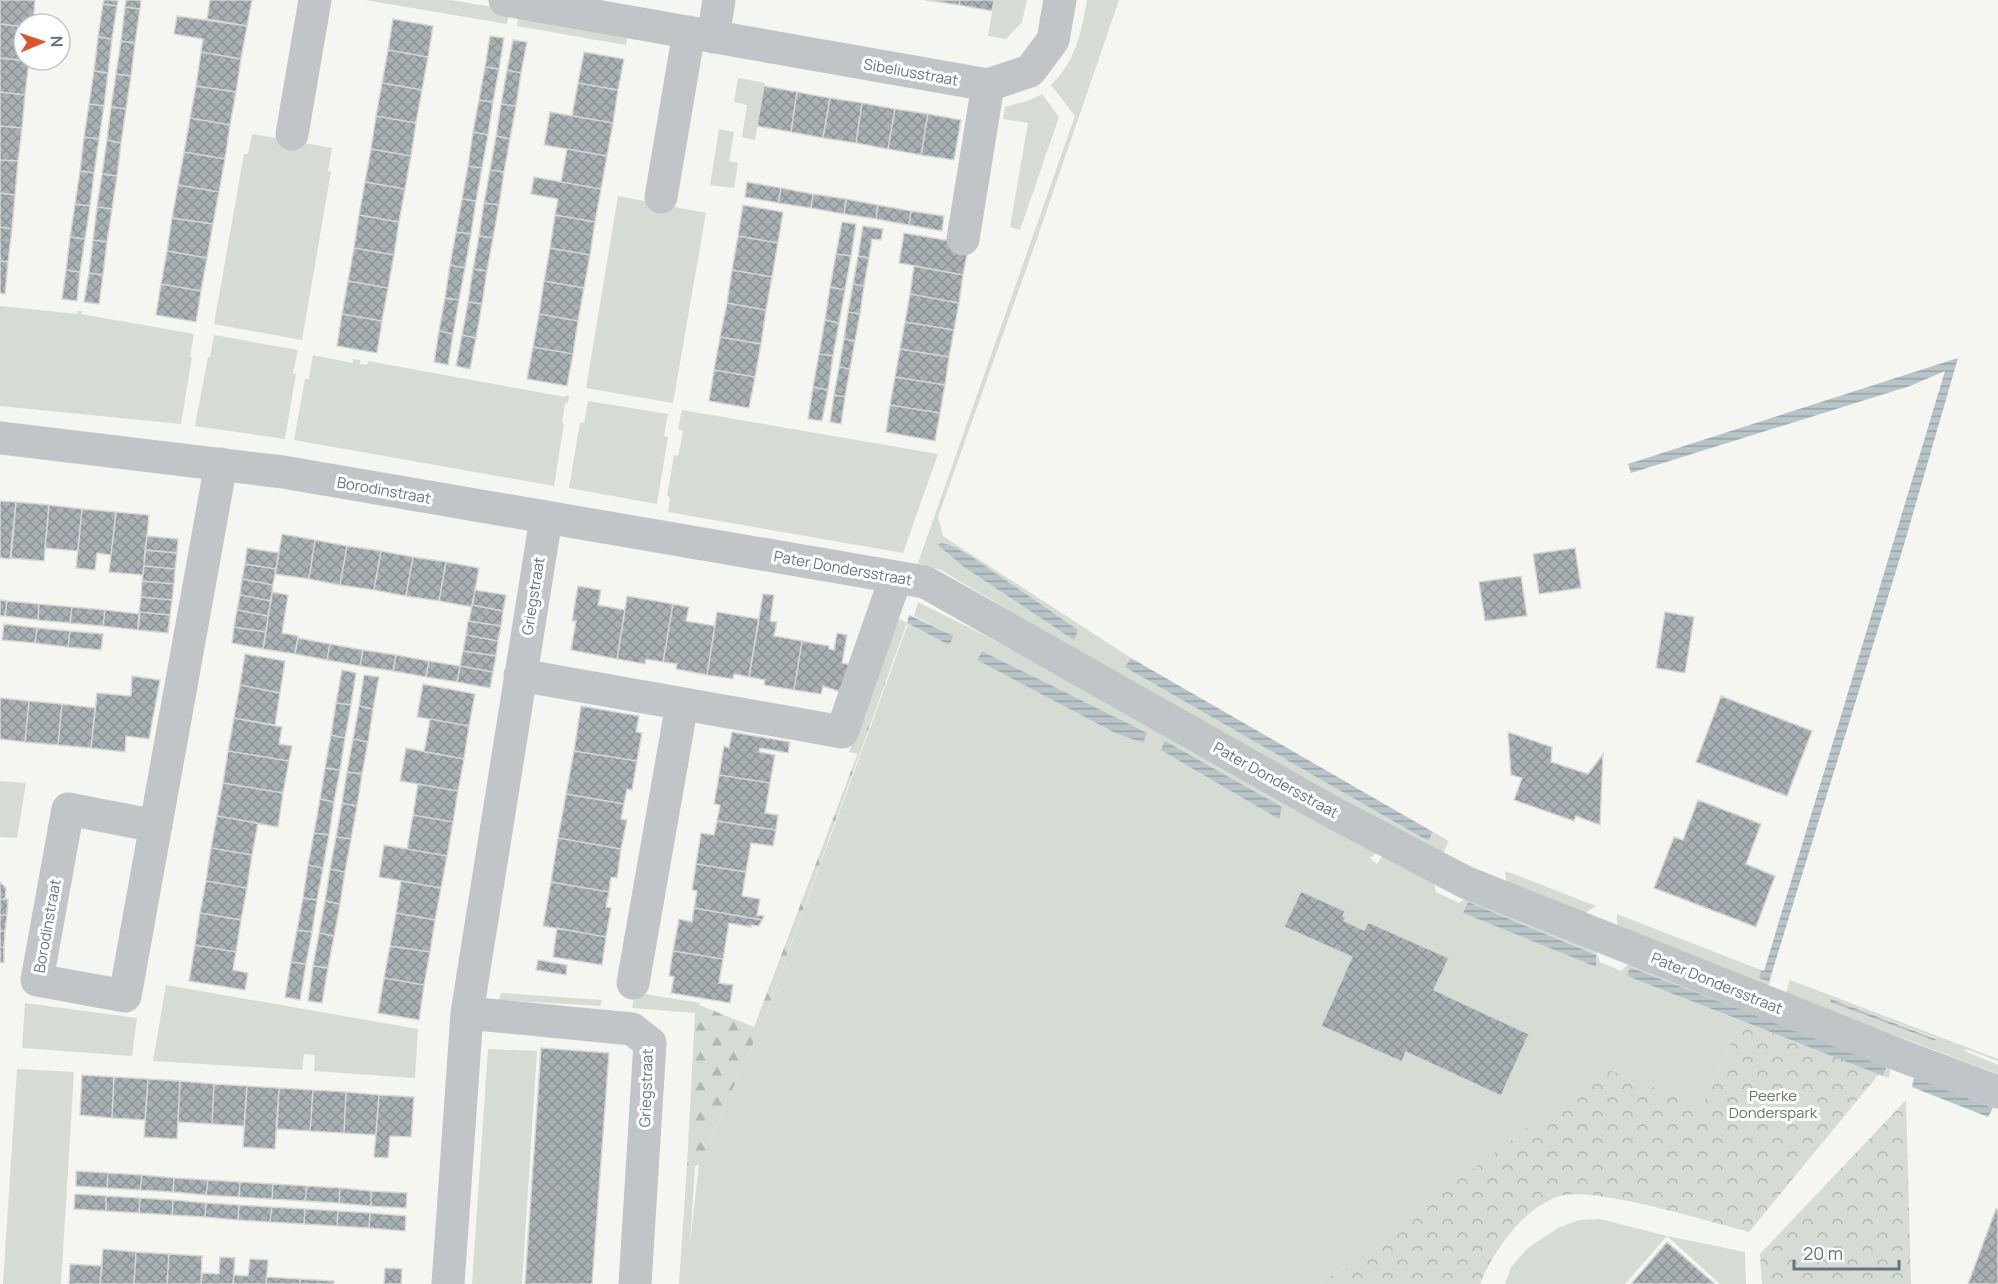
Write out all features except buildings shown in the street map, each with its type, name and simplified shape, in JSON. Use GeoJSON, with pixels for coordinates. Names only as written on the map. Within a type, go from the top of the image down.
{"type":"FeatureCollection","features":[{"type":"Feature","properties":{"kind":"street"},"geometry":{"type":"LineString","coordinates":[[292,134],[315,0]]}},
{"type":"Feature","properties":{"kind":"street","name":"Sibeliusstraat"},"geometry":{"type":"LineString","coordinates":[[505,0],[988,85],[1030,71],[1053,40],[1060,0]]}},
{"type":"Feature","properties":{"kind":"street"},"geometry":{"type":"LineString","coordinates":[[661,197],[701,34],[718,0]]}},
{"type":"Feature","properties":{"kind":"street"},"geometry":{"type":"LineString","coordinates":[[963,238],[988,85]]}},
{"type":"Feature","properties":{"kind":"street","name":"Borodinstraat"},"geometry":{"type":"LineString","coordinates":[[0,438],[283,472],[546,518]]}},
{"type":"Feature","properties":{"kind":"street","name":"Borodinstraat"},"geometry":{"type":"LineString","coordinates":[[156,826],[68,809],[37,980],[125,996],[156,826],[221,464]]}},
{"type":"Feature","properties":{"kind":"street","name":"Pater Dondersstraat"},"geometry":{"type":"LineString","coordinates":[[546,518],[925,582],[1332,812],[1465,882],[1906,1058],[1998,1092]]}},
{"type":"Feature","properties":{"kind":"street","name":"Griegstraat"},"geometry":{"type":"LineString","coordinates":[[448,1284],[467,1013],[546,518]]}},
{"type":"Feature","properties":{"kind":"street"},"geometry":{"type":"LineString","coordinates":[[520,675],[842,732],[896,577]]}},
{"type":"Feature","properties":{"kind":"street"},"geometry":{"type":"LineString","coordinates":[[633,983],[682,704]]}},
{"type":"Feature","properties":{"kind":"street","name":"Griegstraat"},"geometry":{"type":"LineString","coordinates":[[467,1013],[632,1029],[650,1043],[635,1284]]}},
{"type":"Feature","properties":{"kind":"green space"},"geometry":{"type":"Polygon","coordinates":[[[365,0],[451,0],[510,10],[507,24],[365,0]]]}},
{"type":"Feature","properties":{"kind":"green space"},"geometry":{"type":"Polygon","coordinates":[[[994,0],[1027,0],[1022,22],[1006,39],[988,36],[994,0]]]}},
{"type":"Feature","properties":{"kind":"green space"},"geometry":{"type":"Polygon","coordinates":[[[1087,0],[1119,0],[938,517],[943,536],[1131,658],[1126,667],[1428,841],[1433,832],[1449,841],[1442,855],[1059,640],[941,570],[918,563],[1075,116],[1051,85],[1072,56],[1080,35],[1087,0]],[[938,544],[964,567],[1074,639],[1078,630],[938,544]]]}},
{"type":"Feature","properties":{"kind":"green space"},"geometry":{"type":"Polygon","coordinates":[[[519,12],[628,30],[626,45],[517,26],[519,12]]]}},
{"type":"Feature","properties":{"kind":"green space"},"geometry":{"type":"Polygon","coordinates":[[[738,78],[765,83],[755,140],[742,137],[747,105],[734,102],[738,78]]]}},
{"type":"Feature","properties":{"kind":"green space"},"geometry":{"type":"Polygon","coordinates":[[[1042,94],[1059,117],[1020,230],[1010,227],[1028,123],[1003,119],[1005,107],[1042,94]]]}},
{"type":"Feature","properties":{"kind":"green space"},"geometry":{"type":"Polygon","coordinates":[[[719,129],[734,132],[729,161],[738,163],[734,188],[710,185],[719,129]]]}},
{"type":"Feature","properties":{"kind":"green space"},"geometry":{"type":"Polygon","coordinates":[[[252,134],[332,148],[328,171],[331,172],[302,340],[214,324],[244,154],[248,154],[252,134]]]}},
{"type":"Feature","properties":{"kind":"green space"},"geometry":{"type":"Polygon","coordinates":[[[618,196],[706,213],[673,403],[586,388],[618,196]]]}},
{"type":"Feature","properties":{"kind":"green space"},"geometry":{"type":"Polygon","coordinates":[[[0,306],[77,314],[78,311],[82,311],[81,314],[194,334],[181,424],[0,406],[0,306]]]}},
{"type":"Feature","properties":{"kind":"green space"},"geometry":{"type":"Polygon","coordinates":[[[214,335],[298,350],[285,439],[195,426],[214,335]]]}},
{"type":"Feature","properties":{"kind":"green space"},"geometry":{"type":"Polygon","coordinates":[[[313,355],[353,363],[353,359],[360,360],[360,364],[367,365],[368,361],[569,396],[568,403],[565,404],[554,486],[294,440],[305,379],[309,379],[313,355]]]}},
{"type":"Feature","properties":{"kind":"green space"},"geometry":{"type":"Polygon","coordinates":[[[588,401],[668,414],[664,436],[668,437],[657,504],[569,488],[580,422],[584,423],[588,401]]]}},
{"type":"Feature","properties":{"kind":"green space"},"geometry":{"type":"Polygon","coordinates":[[[682,410],[938,454],[903,553],[668,512],[670,497],[667,496],[674,455],[678,456],[683,431],[678,429],[682,410]]]}},
{"type":"Feature","properties":{"kind":"green space"},"geometry":{"type":"Polygon","coordinates":[[[918,602],[982,634],[1376,852],[1370,858],[1377,864],[1383,855],[1434,884],[1436,892],[1459,903],[1466,898],[1595,948],[1600,962],[1621,971],[1628,964],[1891,1066],[1889,1078],[1883,1076],[1887,1067],[1631,967],[1627,976],[1741,1021],[1702,1106],[1606,1070],[1320,1284],[679,1284],[687,1166],[695,1167],[690,1244],[699,1164],[764,1019],[908,624],[949,645],[954,636],[914,616],[918,602]],[[982,651],[977,660],[1115,733],[1142,743],[1035,678],[982,651]],[[1468,903],[1463,913],[1596,967],[1595,955],[1468,903]]]}},
{"type":"Feature","properties":{"kind":"green space"},"geometry":{"type":"Polygon","coordinates":[[[896,617],[907,623],[858,754],[849,752],[896,617]]]}},
{"type":"Feature","properties":{"kind":"green space"},"geometry":{"type":"Polygon","coordinates":[[[907,623],[764,1019],[699,1164],[695,1167],[687,1166],[695,1013],[699,1005],[754,1027],[907,623]]]}},
{"type":"Feature","properties":{"kind":"green space"},"geometry":{"type":"Polygon","coordinates":[[[0,781],[26,783],[17,838],[0,837],[0,781]]]}},
{"type":"Feature","properties":{"kind":"green space"},"geometry":{"type":"Polygon","coordinates":[[[1505,871],[1596,906],[1584,914],[1507,885],[1505,871]]]}},
{"type":"Feature","properties":{"kind":"green space"},"geometry":{"type":"Polygon","coordinates":[[[1617,914],[1761,970],[1759,978],[1769,981],[1773,974],[1768,986],[1617,927],[1617,914]]]}},
{"type":"Feature","properties":{"kind":"green space"},"geometry":{"type":"Polygon","coordinates":[[[1790,980],[1998,1059],[1998,1061],[1966,1049],[1965,1051],[1998,1065],[1998,1074],[1794,997],[1786,993],[1790,980]],[[1831,999],[1830,1002],[1935,1041],[1936,1038],[1831,999]]]}},
{"type":"Feature","properties":{"kind":"green space"},"geometry":{"type":"Polygon","coordinates":[[[166,985],[418,1029],[415,1078],[314,1071],[315,1055],[304,1054],[302,1070],[153,1061],[166,985]]]}},
{"type":"Feature","properties":{"kind":"green space"},"geometry":{"type":"Polygon","coordinates":[[[636,989],[645,994],[700,1003],[695,1013],[632,1008],[636,989]]]}},
{"type":"Feature","properties":{"kind":"green space"},"geometry":{"type":"Polygon","coordinates":[[[501,993],[602,1000],[600,1006],[499,1000],[501,993]]]}},
{"type":"Feature","properties":{"kind":"green space"},"geometry":{"type":"Polygon","coordinates":[[[25,1003],[137,1018],[132,1056],[22,1048],[25,1003]]]}},
{"type":"Feature","properties":{"kind":"green space","name":"Peerke Donderspark"},"geometry":{"type":"Polygon","coordinates":[[[1741,1021],[1879,1074],[1749,1232],[1650,1206],[1573,1194],[1557,1197],[1532,1211],[1501,1245],[1480,1284],[1320,1284],[1606,1069],[1702,1106],[1741,1021]]]}},
{"type":"Feature","properties":{"kind":"green space"},"geometry":{"type":"Polygon","coordinates":[[[488,1049],[537,1051],[522,1284],[472,1284],[488,1049]]]}},
{"type":"Feature","properties":{"kind":"green space"},"geometry":{"type":"Polygon","coordinates":[[[17,1069],[74,1072],[61,1284],[3,1284],[17,1069]]]}},
{"type":"Feature","properties":{"kind":"green space"},"geometry":{"type":"Polygon","coordinates":[[[1906,1100],[1911,1284],[1762,1284],[1760,1254],[1906,1100]]]}},
{"type":"Feature","properties":{"kind":"green space"},"geometry":{"type":"Polygon","coordinates":[[[1600,1219],[1667,1236],[1625,1284],[1505,1284],[1511,1267],[1529,1247],[1558,1228],[1579,1220],[1600,1219]]]}},
{"type":"Feature","properties":{"kind":"green space"},"geometry":{"type":"Polygon","coordinates":[[[1667,1236],[1745,1252],[1746,1284],[1720,1284],[1667,1236]]]}},
{"type":"Feature","properties":{"kind":"shaded area"},"geometry":{"type":"Polygon","coordinates":[[[1958,358],[1903,548],[1769,982],[1759,978],[1761,970],[1764,971],[1945,371],[1910,386],[1631,473],[1628,464],[1958,358]]]}},
{"type":"Feature","properties":{"kind":"shaded area"},"geometry":{"type":"Polygon","coordinates":[[[941,543],[969,555],[1078,630],[1074,640],[964,567],[938,545],[941,543]]]}},
{"type":"Feature","properties":{"kind":"shaded area"},"geometry":{"type":"Polygon","coordinates":[[[909,615],[954,636],[949,645],[907,623],[909,615]]]}},
{"type":"Feature","properties":{"kind":"shaded area"},"geometry":{"type":"Polygon","coordinates":[[[982,651],[1147,733],[1143,743],[1115,733],[977,660],[982,651]]]}},
{"type":"Feature","properties":{"kind":"shaded area"},"geometry":{"type":"Polygon","coordinates":[[[1131,658],[1433,832],[1428,841],[1125,667],[1131,658]]]}},
{"type":"Feature","properties":{"kind":"shaded area"},"geometry":{"type":"Polygon","coordinates":[[[1165,741],[1282,807],[1279,819],[1161,750],[1165,741]]]}},
{"type":"Feature","properties":{"kind":"shaded area"},"geometry":{"type":"Polygon","coordinates":[[[1468,902],[1596,955],[1596,967],[1463,913],[1468,902]]]}},
{"type":"Feature","properties":{"kind":"shaded area"},"geometry":{"type":"Polygon","coordinates":[[[1630,967],[1887,1066],[1883,1076],[1627,976],[1630,967]]]}},
{"type":"Feature","properties":{"kind":"shaded area"},"geometry":{"type":"Polygon","coordinates":[[[1831,999],[1936,1039],[1935,1041],[1830,1002],[1831,999]]]}},
{"type":"Feature","properties":{"kind":"shaded area"},"geometry":{"type":"Polygon","coordinates":[[[1914,1077],[1993,1108],[1988,1117],[1912,1087],[1914,1077]]]}}]}
